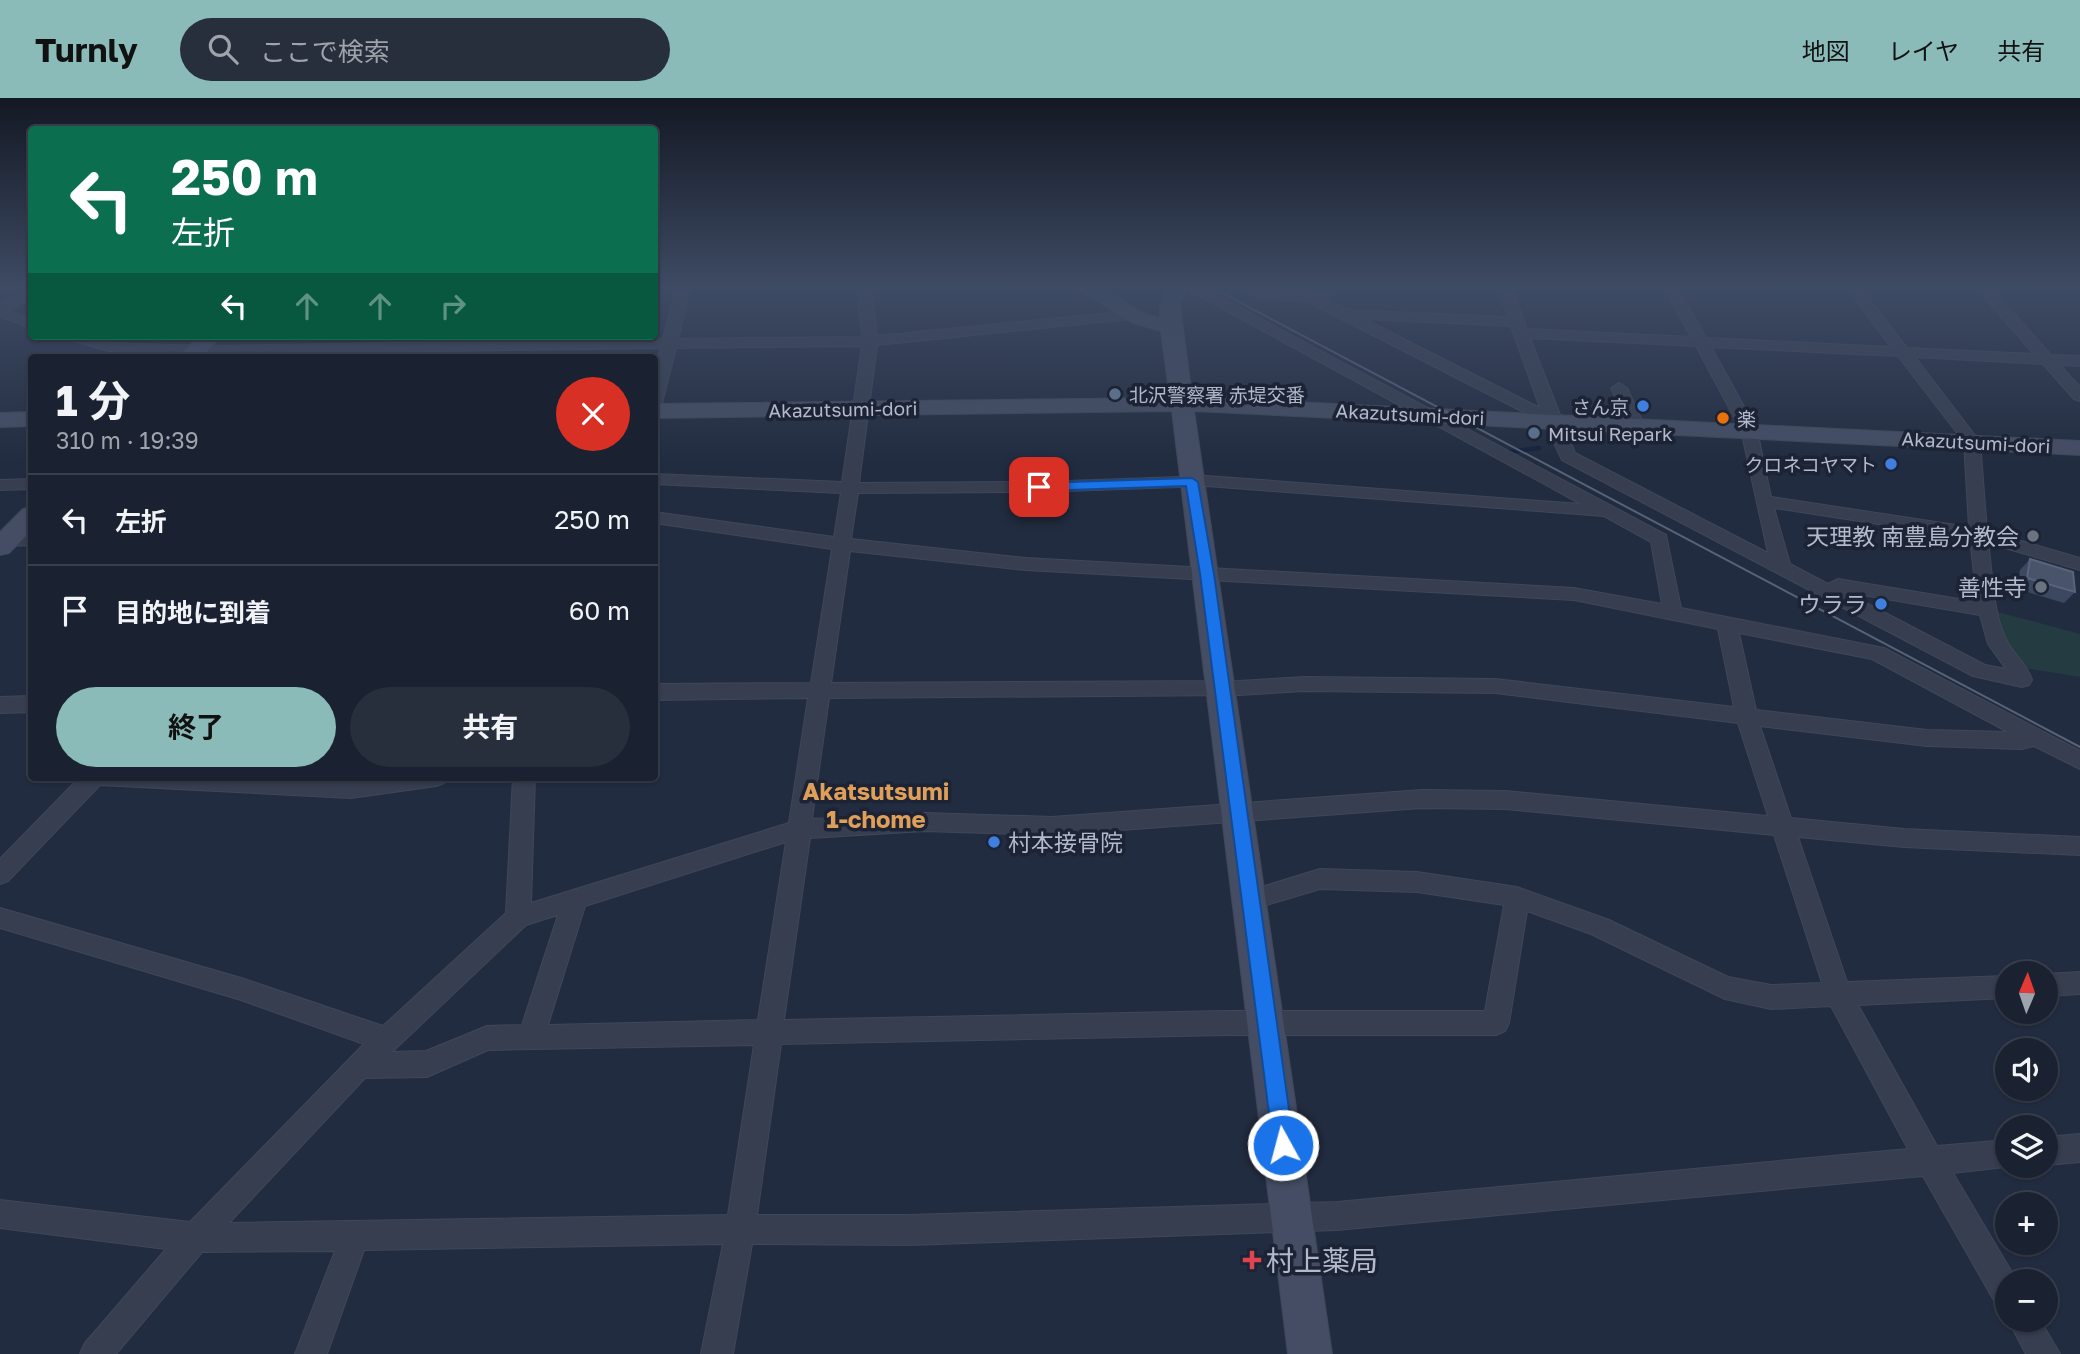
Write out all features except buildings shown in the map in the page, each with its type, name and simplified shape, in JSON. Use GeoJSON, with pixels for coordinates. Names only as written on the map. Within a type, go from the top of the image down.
{"type":"FeatureCollection","features":[{"type":"Feature","properties":{"kind":"street"},"geometry":{"type":"LineString","coordinates":[[94,345],[200,348],[615,345]]}},
{"type":"Feature","properties":{"kind":"street"},"geometry":{"type":"LineString","coordinates":[[658,387],[669,345]]}},
{"type":"Feature","properties":{"kind":"street"},"geometry":{"type":"LineString","coordinates":[[717,1354],[740,1229],[869,345]]}},
{"type":"Feature","properties":{"kind":"street"},"geometry":{"type":"LineString","coordinates":[[1173,345],[1207,574],[1310,1354]]}},
{"type":"Feature","properties":{"kind":"street"},"geometry":{"type":"LineString","coordinates":[[1297,345],[1660,539],[1673,615]]}},
{"type":"Feature","properties":{"kind":"street"},"geometry":{"type":"LineString","coordinates":[[1403,345],[1552,420]]}},
{"type":"Feature","properties":{"kind":"street"},"geometry":{"type":"LineString","coordinates":[[1525,345],[1564,452],[1573,460],[1980,671],[2022,680],[2020,673],[1997,644],[1989,610],[1978,534],[1972,442],[1898,345]]}},
{"type":"Feature","properties":{"kind":"street"},"geometry":{"type":"LineString","coordinates":[[1702,345],[1749,430],[1763,501],[1782,569]]}},
{"type":"Feature","properties":{"kind":"street"},"geometry":{"type":"LineString","coordinates":[[1754,345],[2080,361]]}},
{"type":"Feature","properties":{"kind":"street"},"geometry":{"type":"LineString","coordinates":[[2033,345],[2080,396]]}},
{"type":"Feature","properties":{"kind":"street"},"geometry":{"type":"LineString","coordinates":[[1619,388],[1636,425]]}},
{"type":"Feature","properties":{"kind":"street","name":"Akazutsumi-dori"},"geometry":{"type":"LineString","coordinates":[[658,411],[1181,403],[2080,448]]}},
{"type":"Feature","properties":{"kind":"street"},"geometry":{"type":"LineString","coordinates":[[0,420],[28,419]]}},
{"type":"Feature","properties":{"kind":"street"},"geometry":{"type":"LineString","coordinates":[[658,479],[850,488],[1207,481],[1606,511]]}},
{"type":"Feature","properties":{"kind":"street"},"geometry":{"type":"LineString","coordinates":[[0,485],[28,484]]}},
{"type":"Feature","properties":{"kind":"street"},"geometry":{"type":"LineString","coordinates":[[1763,501],[1978,534],[2080,564]]}},
{"type":"Feature","properties":{"kind":"street"},"geometry":{"type":"LineString","coordinates":[[658,518],[840,544],[1026,564],[1559,593],[1877,653],[2080,761]]}},
{"type":"Feature","properties":{"kind":"street"},"geometry":{"type":"LineString","coordinates":[[13,542],[28,521]]}},
{"type":"Feature","properties":{"kind":"street"},"geometry":{"type":"LineString","coordinates":[[1829,593],[1838,585],[1989,610]]}},
{"type":"Feature","properties":{"kind":"street"},"geometry":{"type":"LineString","coordinates":[[1858,648],[1859,636],[1877,618]]}},
{"type":"Feature","properties":{"kind":"street"},"geometry":{"type":"LineString","coordinates":[[1727,624],[1746,718],[1839,996],[1929,1160],[1995,1273]]}},
{"type":"Feature","properties":{"kind":"street"},"geometry":{"type":"LineString","coordinates":[[658,692],[1222,688],[1305,684],[1495,686],[1927,738],[2022,741],[2037,737]]}},
{"type":"Feature","properties":{"kind":"street"},"geometry":{"type":"LineString","coordinates":[[0,705],[28,704]]}},
{"type":"Feature","properties":{"kind":"street"},"geometry":{"type":"LineString","coordinates":[[0,874],[90,781]]}},
{"type":"Feature","properties":{"kind":"street"},"geometry":{"type":"LineString","coordinates":[[186,781],[351,789],[408,781]]}},
{"type":"Feature","properties":{"kind":"street"},"geometry":{"type":"LineString","coordinates":[[518,917],[524,781]]}},
{"type":"Feature","properties":{"kind":"street"},"geometry":{"type":"LineString","coordinates":[[96,1354],[195,1238],[359,1066],[518,917],[799,829],[925,822],[1052,826],[1422,799],[1506,800],[1904,838],[2080,846]]}},
{"type":"Feature","properties":{"kind":"street"},"geometry":{"type":"LineString","coordinates":[[1250,900],[1320,879],[1417,882],[1517,897],[1600,927],[1725,988],[1771,997],[1995,988]]}},
{"type":"Feature","properties":{"kind":"street"},"geometry":{"type":"LineString","coordinates":[[359,1066],[414,1066],[487,1038],[1267,1023],[1496,1023],[1517,897]]}},
{"type":"Feature","properties":{"kind":"street"},"geometry":{"type":"LineString","coordinates":[[531,1037],[575,900]]}},
{"type":"Feature","properties":{"kind":"street"},"geometry":{"type":"LineString","coordinates":[[0,918],[241,989],[387,1041]]}},
{"type":"Feature","properties":{"kind":"street"},"geometry":{"type":"LineString","coordinates":[[2058,984],[2080,983]]}},
{"type":"Feature","properties":{"kind":"street"},"geometry":{"type":"LineString","coordinates":[[2058,1150],[2080,1148]]}},
{"type":"Feature","properties":{"kind":"street"},"geometry":{"type":"LineString","coordinates":[[0,1214],[195,1238],[354,1238],[740,1229],[909,1230],[1337,1216],[1995,1155]]}},
{"type":"Feature","properties":{"kind":"street"},"geometry":{"type":"LineString","coordinates":[[311,1354],[354,1238]]}},
{"type":"Feature","properties":{"kind":"street"},"geometry":{"type":"LineString","coordinates":[[2030,1332],[2043,1354]]}},
{"type":"Feature","properties":{"kind":"green space"},"geometry":{"type":"Polygon","coordinates":[[[1998,612],[2080,634],[2080,677],[2024,668],[2006,642],[1998,612]]]}},
{"type":"Feature","properties":{"kind":"waterway"},"geometry":{"type":"LineString","coordinates":[[1509,452],[1539,448]]}},
{"type":"Feature","properties":{"kind":"tram line"},"geometry":{"type":"LineString","coordinates":[[1320,345],[2080,747]]}},
{"type":"Feature","properties":{"kind":"place","name":"北沢警察署 赤堤交番"},"geometry":{"type":"Point","coordinates":[1115,394]}},
{"type":"Feature","properties":{"kind":"place","name":"さん京"},"geometry":{"type":"Point","coordinates":[1643,406]}},
{"type":"Feature","properties":{"kind":"place","name":"楽"},"geometry":{"type":"Point","coordinates":[1723,418]}},
{"type":"Feature","properties":{"kind":"place","name":"Mitsui Repark"},"geometry":{"type":"Point","coordinates":[1534,433]}},
{"type":"Feature","properties":{"kind":"place","name":"クロネコヤマト"},"geometry":{"type":"Point","coordinates":[1891,464]}},
{"type":"Feature","properties":{"kind":"place","name":"天理教 南豊島分教会"},"geometry":{"type":"Point","coordinates":[2033,536]}},
{"type":"Feature","properties":{"kind":"place","name":"善性寺"},"geometry":{"type":"Point","coordinates":[2041,587]}},
{"type":"Feature","properties":{"kind":"place","name":"ウララ"},"geometry":{"type":"Point","coordinates":[1881,604]}},
{"type":"Feature","properties":{"kind":"place","name":"村本接骨院"},"geometry":{"type":"Point","coordinates":[994,842]}},
{"type":"Feature","properties":{"kind":"place","name":"村上薬局"},"geometry":{"type":"Point","coordinates":[1252,1260]}},
{"type":"Feature","properties":{"kind":"district","name":"Akatsutsumi 1-chome"},"geometry":{"type":"Point","coordinates":[876,804]}},
{"type":"Feature","properties":{"kind":"route"},"geometry":{"type":"LineString","coordinates":[[1039,487],[1192,482],[1207,574],[1283,1145]]}}]}
